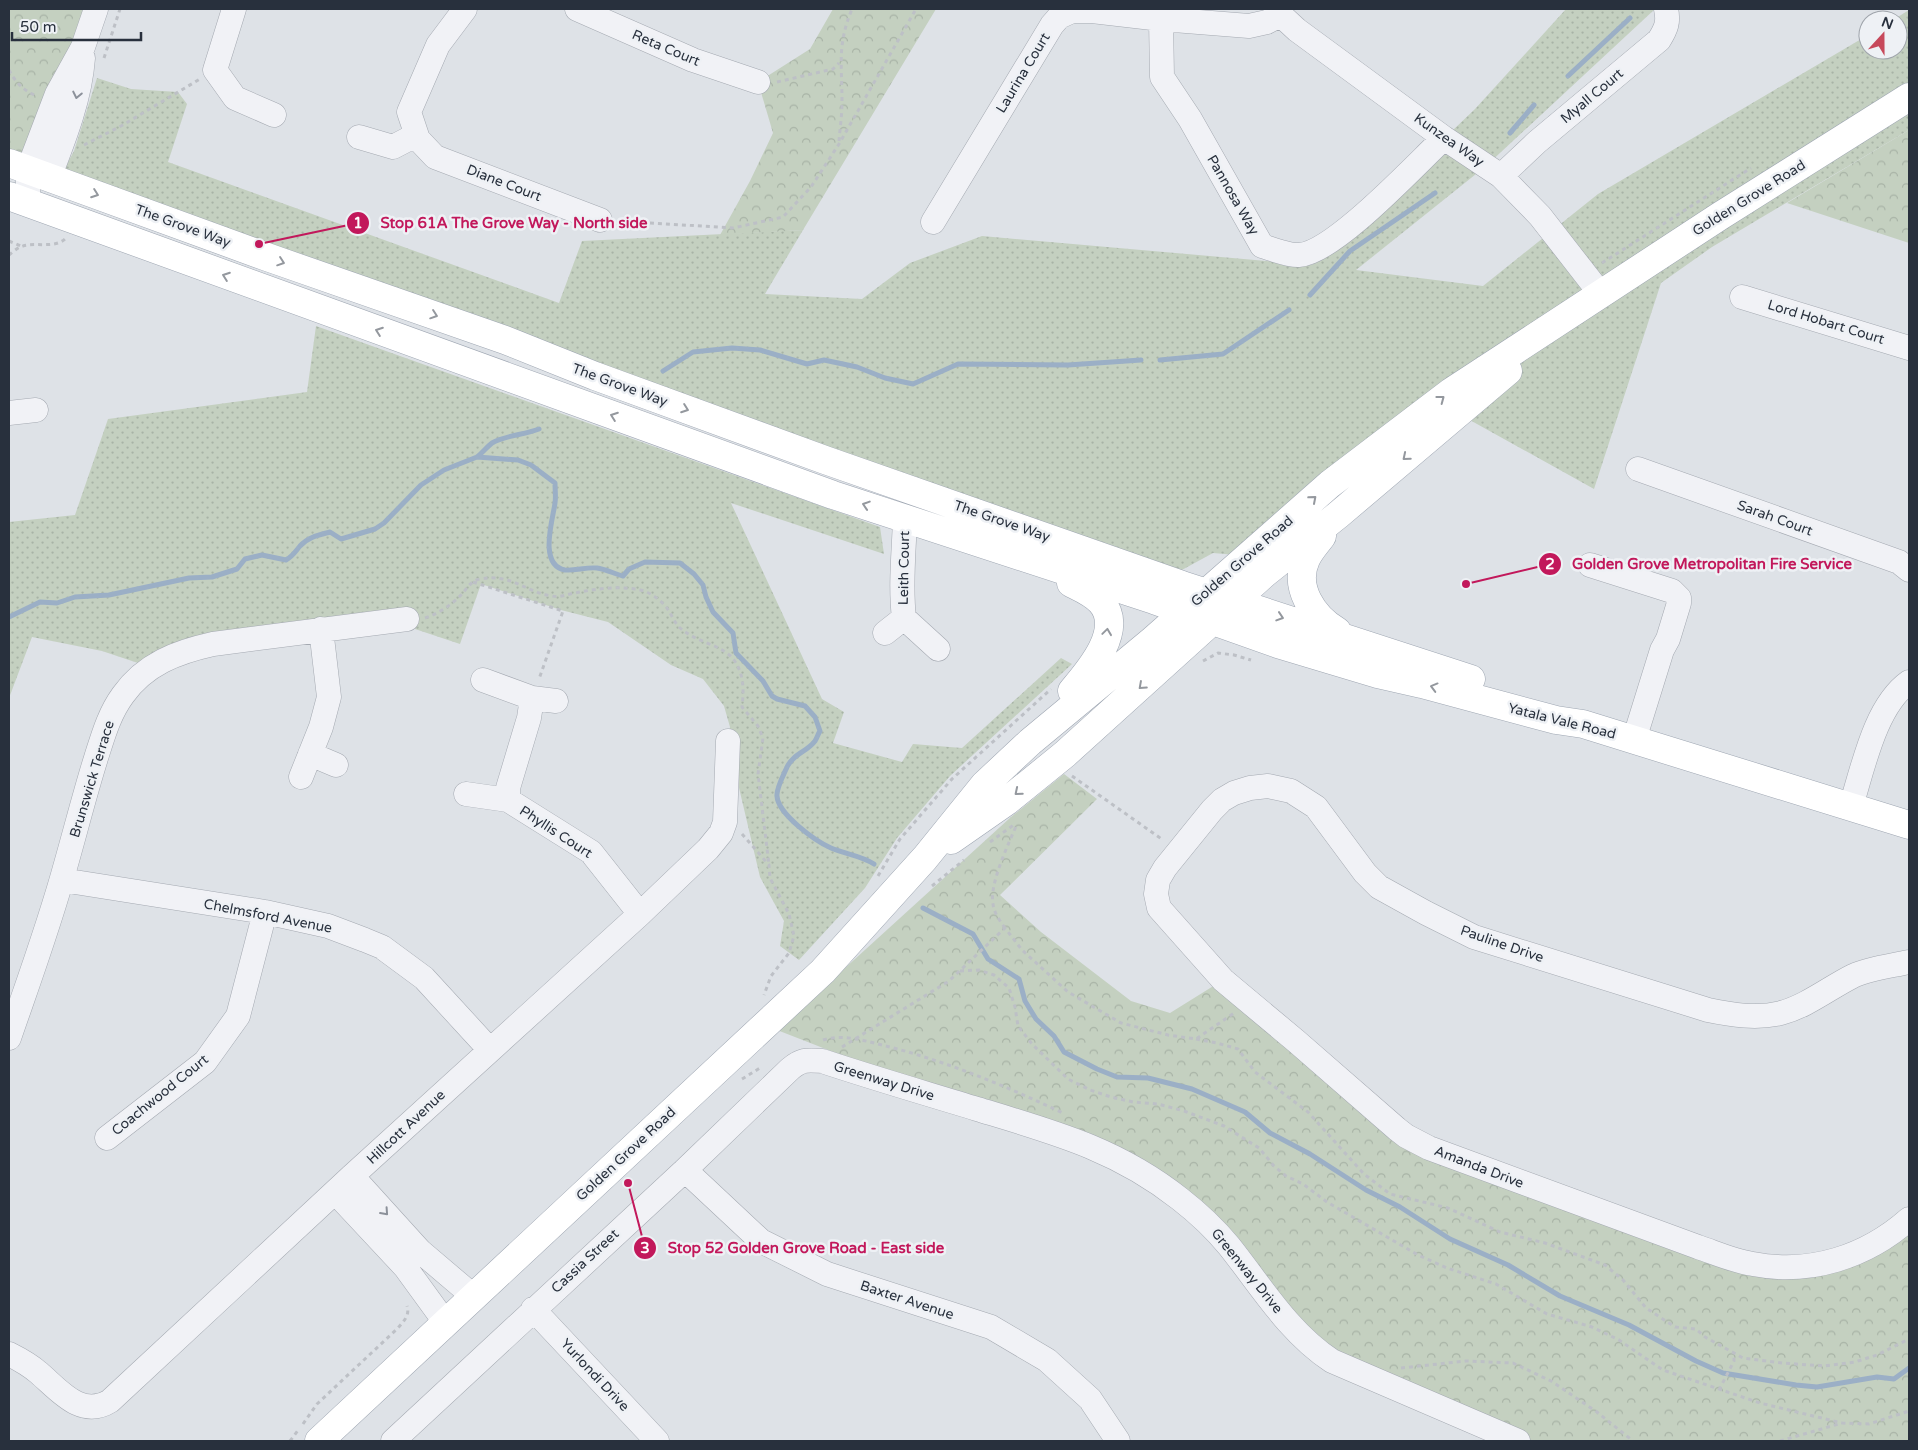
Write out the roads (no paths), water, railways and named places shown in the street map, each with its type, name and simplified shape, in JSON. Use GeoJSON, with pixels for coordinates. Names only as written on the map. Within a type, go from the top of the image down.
{"type":"FeatureCollection","features":[{"type":"Feature","properties":{"kind":"main road","name":"Golden Grove Road"},"geometry":{"type":"LineString","coordinates":[[319,1441],[823,971],[924,858],[984,785],[1030,742],[1186,611],[1330,484],[1451,392],[1595,297],[1909,97]]}},
{"type":"Feature","properties":{"kind":"main road"},"geometry":{"type":"LineString","coordinates":[[18,200],[29,170]]}},
{"type":"Feature","properties":{"kind":"main road","name":"The Grove Way"},"geometry":{"type":"LineString","coordinates":[[29,170],[267,257],[505,340],[595,376],[825,460],[1234,602]]}},
{"type":"Feature","properties":{"kind":"main road","name":"The Grove Way"},"geometry":{"type":"LineString","coordinates":[[18,200],[776,475],[1213,621]]}},
{"type":"Feature","properties":{"kind":"main road","name":"Golden Grove Road"},"geometry":{"type":"LineString","coordinates":[[924,858],[1008,801],[1065,754],[1189,658],[1213,621],[1264,574],[1459,414],[1595,297]]}},
{"type":"Feature","properties":{"kind":"main road"},"geometry":{"type":"LineString","coordinates":[[1338,515],[1306,560],[1303,572],[1304,590],[1311,607],[1323,622],[1352,640]]}},
{"type":"Feature","properties":{"kind":"main road"},"geometry":{"type":"LineString","coordinates":[[962,537],[1082,588],[1098,599],[1106,609],[1107,635],[1101,651],[1090,670],[1030,742]]}},
{"type":"Feature","properties":{"kind":"main road"},"geometry":{"type":"LineString","coordinates":[[1234,602],[1398,654],[1553,707],[1583,724]]}},
{"type":"Feature","properties":{"kind":"main road","name":"Yatala Vale Road"},"geometry":{"type":"LineString","coordinates":[[1213,621],[1378,674],[1546,718],[1583,724],[1909,824]]}},
{"type":"Feature","properties":{"kind":"main road"},"geometry":{"type":"LineString","coordinates":[[1189,658],[1200,644],[1214,641],[1241,644],[1274,652],[1325,658]]}},
{"type":"Feature","properties":{"kind":"street"},"geometry":{"type":"LineString","coordinates":[[29,170],[54,103],[84,47],[96,9]]}},
{"type":"Feature","properties":{"kind":"street"},"geometry":{"type":"LineString","coordinates":[[234,9],[215,70],[235,98],[274,115]]}},
{"type":"Feature","properties":{"kind":"street","name":"Diane Court"},"geometry":{"type":"LineString","coordinates":[[466,9],[438,45],[409,112],[418,139],[435,157],[600,220]]}},
{"type":"Feature","properties":{"kind":"street","name":"Reta Court"},"geometry":{"type":"LineString","coordinates":[[577,9],[693,60],[758,82]]}},
{"type":"Feature","properties":{"kind":"street","name":"Myall Court"},"geometry":{"type":"LineString","coordinates":[[1500,176],[1537,142],[1660,40],[1667,27],[1667,9]]}},
{"type":"Feature","properties":{"kind":"street","name":"Laurina Court"},"geometry":{"type":"LineString","coordinates":[[933,222],[1052,25],[1054,13],[1092,11],[1250,26],[1267,22],[1280,11]]}},
{"type":"Feature","properties":{"kind":"street","name":"Kunzea Way"},"geometry":{"type":"LineString","coordinates":[[1280,11],[1297,30],[1444,138],[1500,176],[1540,216],[1595,297]]}},
{"type":"Feature","properties":{"kind":"street","name":"Pannosa Way"},"geometry":{"type":"LineString","coordinates":[[1161,19],[1162,77],[1190,119],[1262,246],[1299,255],[1321,247],[1351,227],[1444,138]]}},
{"type":"Feature","properties":{"kind":"street"},"geometry":{"type":"LineString","coordinates":[[29,170],[76,103],[82,74],[84,47]]}},
{"type":"Feature","properties":{"kind":"street"},"geometry":{"type":"LineString","coordinates":[[359,138],[393,147],[416,135]]}},
{"type":"Feature","properties":{"kind":"street","name":"Lord Hobart Court"},"geometry":{"type":"LineString","coordinates":[[1742,296],[1909,348]]}},
{"type":"Feature","properties":{"kind":"street"},"geometry":{"type":"LineString","coordinates":[[9,413],[36,410]]}},
{"type":"Feature","properties":{"kind":"street","name":"Sarah Court"},"geometry":{"type":"LineString","coordinates":[[1638,469],[1899,562],[1909,570]]}},
{"type":"Feature","properties":{"kind":"street","name":"Leith Court"},"geometry":{"type":"LineString","coordinates":[[905,518],[901,599],[894,626],[938,649]]}},
{"type":"Feature","properties":{"kind":"street"},"geometry":{"type":"LineString","coordinates":[[1590,565],[1672,591],[1679,598],[1668,638],[1662,650],[1634,740]]}},
{"type":"Feature","properties":{"kind":"street","name":"Brunswick Terrace"},"geometry":{"type":"LineString","coordinates":[[9,1038],[62,880],[106,727],[113,711],[124,694],[144,673],[150,667],[169,656],[213,644],[321,629],[414,619]]}},
{"type":"Feature","properties":{"kind":"street"},"geometry":{"type":"LineString","coordinates":[[300,777],[321,727],[329,697],[321,629]]}},
{"type":"Feature","properties":{"kind":"street"},"geometry":{"type":"LineString","coordinates":[[483,680],[532,698],[556,701]]}},
{"type":"Feature","properties":{"kind":"street"},"geometry":{"type":"LineString","coordinates":[[1851,806],[1882,714],[1893,697],[1909,682]]}},
{"type":"Feature","properties":{"kind":"street","name":"Phyllis Court"},"geometry":{"type":"LineString","coordinates":[[508,800],[508,788],[529,718],[532,698]]}},
{"type":"Feature","properties":{"kind":"street","name":"Hillcott Avenue"},"geometry":{"type":"LineString","coordinates":[[9,1354],[37,1371],[70,1400],[92,1407],[105,1404],[640,914],[708,849],[720,833],[725,822],[728,741]]}},
{"type":"Feature","properties":{"kind":"street"},"geometry":{"type":"LineString","coordinates":[[310,754],[336,765]]}},
{"type":"Feature","properties":{"kind":"street","name":"Pauline Drive"},"geometry":{"type":"LineString","coordinates":[[1172,860],[1222,800],[1234,793],[1250,788],[1268,786],[1291,791],[1316,807],[1364,873],[1379,887],[1426,913],[1474,937],[1708,1010],[1734,1015],[1759,1016],[1781,1013],[1803,1004],[1853,976],[1909,962]]}},
{"type":"Feature","properties":{"kind":"street","name":"Phyllis Court"},"geometry":{"type":"LineString","coordinates":[[466,794],[508,800],[591,852],[640,914]]}},
{"type":"Feature","properties":{"kind":"street","name":"Amanda Drive"},"geometry":{"type":"LineString","coordinates":[[1172,860],[1158,880],[1156,894],[1159,908],[1222,980],[1397,1128],[1417,1142],[1487,1170],[1733,1259],[1773,1267],[1794,1268],[1837,1260],[1879,1242],[1909,1219]]}},
{"type":"Feature","properties":{"kind":"street","name":"Chelmsford Avenue"},"geometry":{"type":"LineString","coordinates":[[62,880],[265,912],[328,926],[382,947],[424,978],[490,1050]]}},
{"type":"Feature","properties":{"kind":"street","name":"Coachwood Court"},"geometry":{"type":"LineString","coordinates":[[107,1138],[205,1062],[238,1016],[265,912]]}},
{"type":"Feature","properties":{"kind":"street","name":"Cassia Street"},"geometry":{"type":"LineString","coordinates":[[393,1441],[533,1309],[685,1170],[810,1061]]}},
{"type":"Feature","properties":{"kind":"street","name":"Greenway Drive"},"geometry":{"type":"LineString","coordinates":[[810,1061],[1057,1133],[1106,1152],[1150,1176],[1207,1222],[1229,1246],[1282,1314],[1316,1350],[1332,1361],[1518,1441]]}},
{"type":"Feature","properties":{"kind":"street","name":"Baxter Avenue"},"geometry":{"type":"LineString","coordinates":[[685,1170],[761,1242],[827,1274],[991,1327],[1047,1360],[1090,1399],[1118,1441]]}},
{"type":"Feature","properties":{"kind":"street"},"geometry":{"type":"LineString","coordinates":[[352,1176],[412,1259],[445,1322]]}},
{"type":"Feature","properties":{"kind":"street"},"geometry":{"type":"LineString","coordinates":[[335,1192],[412,1259],[473,1296]]}},
{"type":"Feature","properties":{"kind":"street","name":"Yurlondi Drive"},"geometry":{"type":"LineString","coordinates":[[533,1309],[657,1441]]}},
{"type":"Feature","properties":{"kind":"waterway"},"geometry":{"type":"LineString","coordinates":[[1568,76],[1630,18]]}},
{"type":"Feature","properties":{"kind":"waterway"},"geometry":{"type":"LineString","coordinates":[[1510,133],[1534,105]]}},
{"type":"Feature","properties":{"kind":"waterway"},"geometry":{"type":"LineString","coordinates":[[1310,295],[1350,251],[1435,193]]}},
{"type":"Feature","properties":{"kind":"waterway"},"geometry":{"type":"LineString","coordinates":[[1160,360],[1223,354],[1289,310]]}},
{"type":"Feature","properties":{"kind":"waterway"},"geometry":{"type":"LineString","coordinates":[[663,371],[693,352],[732,348],[760,350],[807,364],[824,360],[857,367],[885,378],[913,384],[958,364],[1068,365],[1141,360]]}},
{"type":"Feature","properties":{"kind":"waterway"},"geometry":{"type":"LineString","coordinates":[[477,457],[497,440],[539,429]]}},
{"type":"Feature","properties":{"kind":"waterway"},"geometry":{"type":"LineString","coordinates":[[9,617],[40,602],[57,603],[75,597],[109,595],[189,578],[212,577],[237,569],[245,559],[262,555],[286,560],[303,543],[318,535],[330,532],[341,539],[375,529],[384,523],[421,485],[444,470],[477,457],[518,460],[531,465],[555,483],[555,501],[550,530],[549,551],[552,560],[557,566],[565,570],[597,568],[623,576],[629,569],[645,562],[680,563],[694,574],[703,585],[713,612],[733,633],[736,653],[763,681],[772,696],[805,706],[815,717],[820,731],[812,745],[790,762],[787,767],[777,793],[779,803],[790,819],[824,844],[874,864]]}},
{"type":"Feature","properties":{"kind":"waterway"},"geometry":{"type":"LineString","coordinates":[[923,908],[973,934],[988,959],[1019,979],[1025,1001],[1036,1019],[1054,1036],[1064,1052],[1117,1077],[1148,1078],[1192,1089],[1245,1112],[1270,1133],[1310,1154],[1366,1190],[1400,1207],[1450,1239],[1508,1265],[1560,1296],[1629,1325],[1696,1361],[1723,1373],[1817,1387],[1877,1377],[1894,1379],[1909,1368]]}},
{"type":"Feature","properties":{"kind":"place","name":"Stop 61A The Grove Way - North side"},"geometry":{"type":"Point","coordinates":[259,244]}},
{"type":"Feature","properties":{"kind":"place","name":"Golden Grove Metropolitan Fire Service"},"geometry":{"type":"Point","coordinates":[1466,584]}},
{"type":"Feature","properties":{"kind":"place","name":"Stop 52 Golden Grove Road - East side"},"geometry":{"type":"Point","coordinates":[628,1183]}}]}
